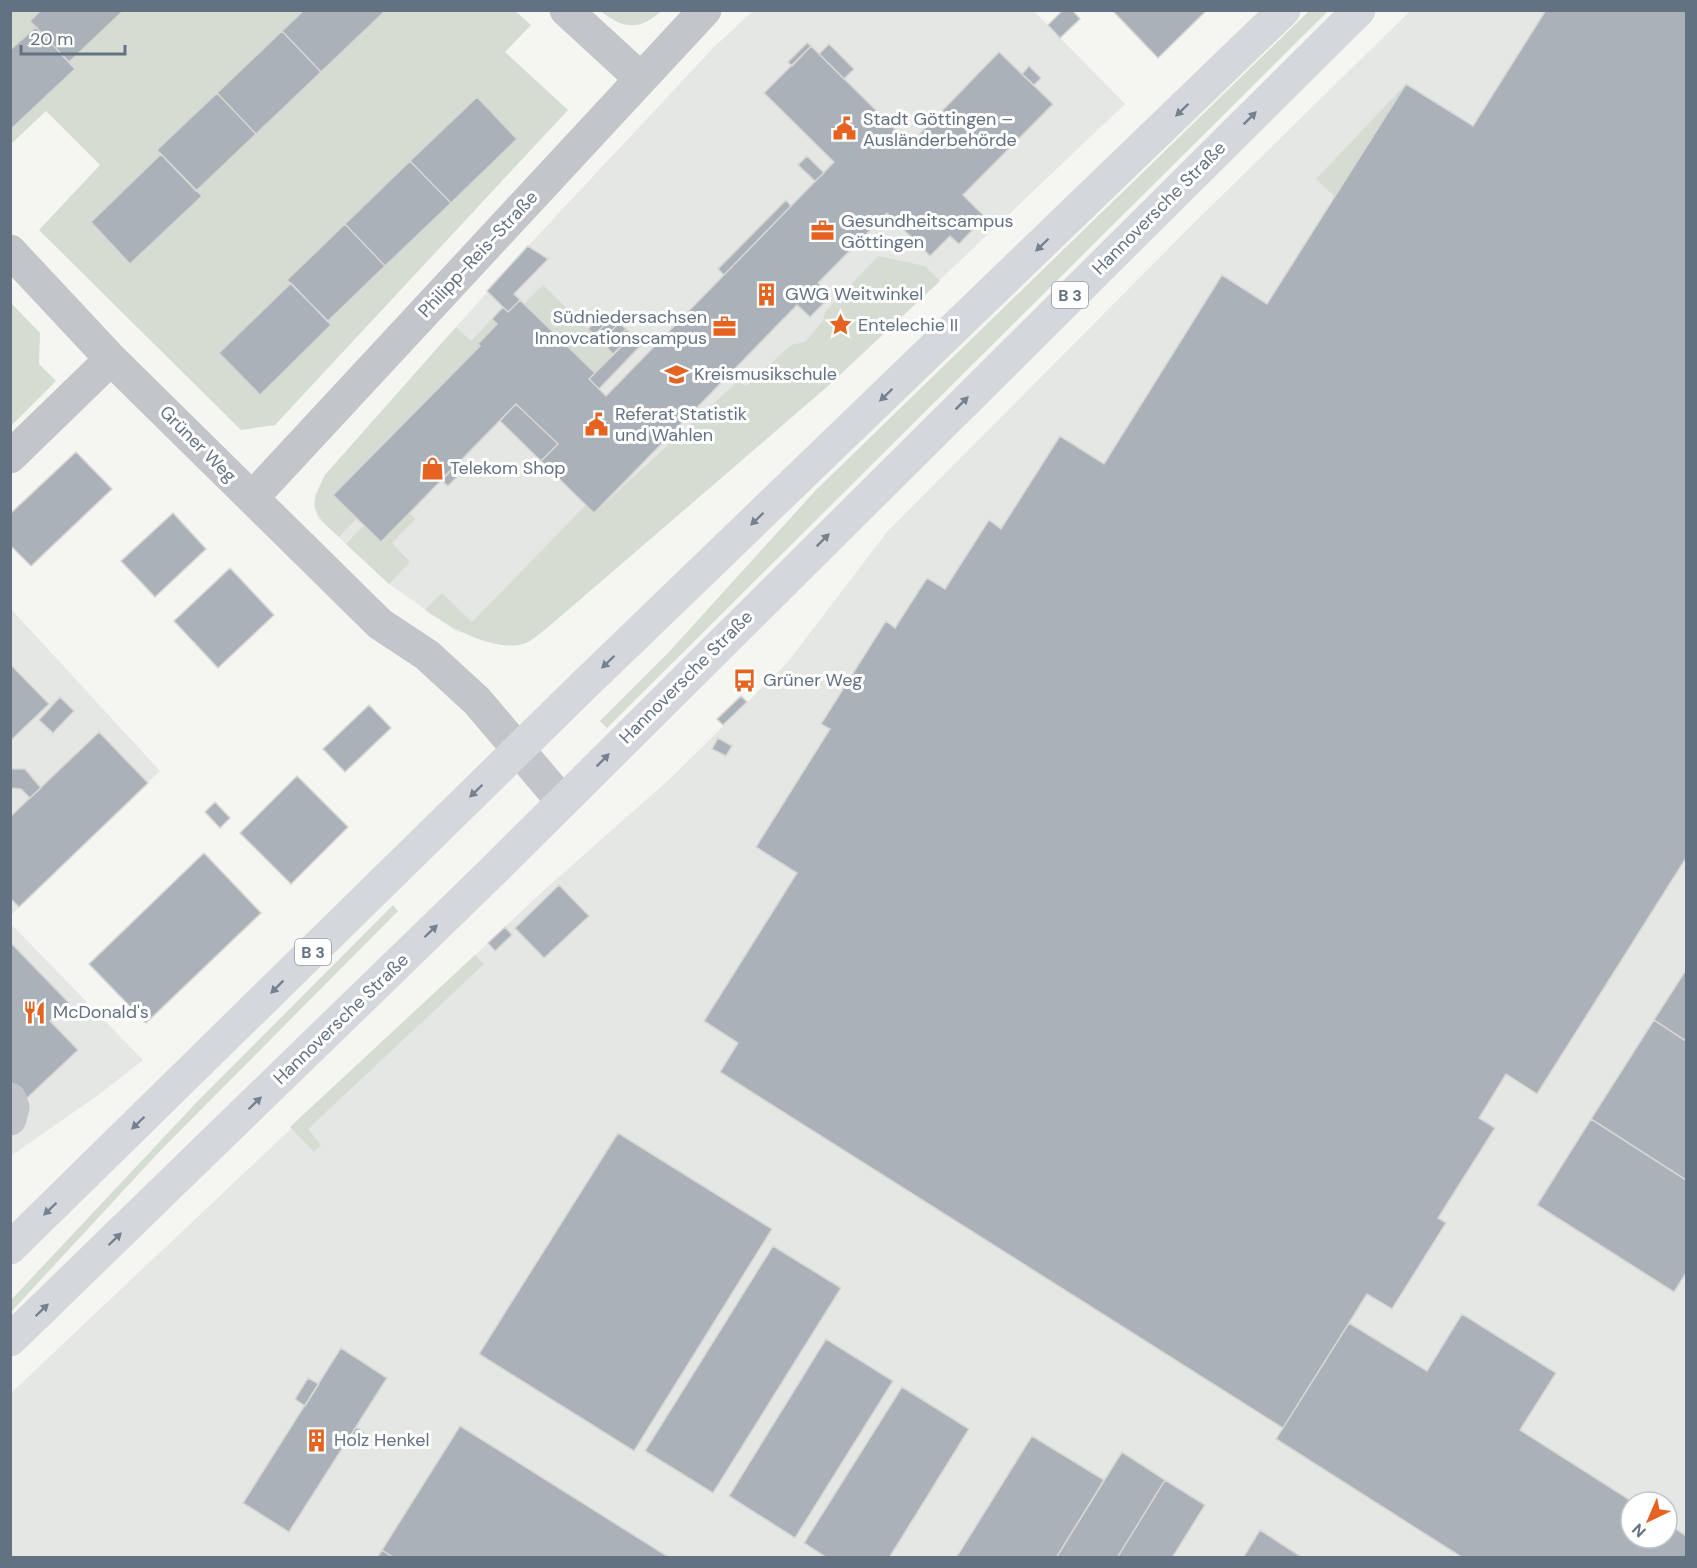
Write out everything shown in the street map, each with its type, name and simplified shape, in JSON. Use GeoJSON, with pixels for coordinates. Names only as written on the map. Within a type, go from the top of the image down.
{"type":"FeatureCollection","features":[{"type":"Feature","properties":{"kind":"main road","name":"B 3"},"geometry":{"type":"LineString","coordinates":[[10,1248],[511,757],[1284,10]]}},
{"type":"Feature","properties":{"kind":"main road","name":"Hannoversche Straße"},"geometry":{"type":"LineString","coordinates":[[10,1340],[555,808],[1359,10]]}},
{"type":"Feature","properties":{"kind":"street"},"geometry":{"type":"LineString","coordinates":[[566,10],[640,78]]}},
{"type":"Feature","properties":{"kind":"street","name":"Philipp-Reis-Straße"},"geometry":{"type":"LineString","coordinates":[[252,498],[705,10]]}},
{"type":"Feature","properties":{"kind":"street","name":"Grüner Weg"},"geometry":{"type":"LineString","coordinates":[[10,251],[111,358],[391,633],[427,655],[477,701],[511,757],[555,808]]}},
{"type":"Feature","properties":{"kind":"street"},"geometry":{"type":"LineString","coordinates":[[10,457],[111,358]]}},
{"type":"Feature","properties":{"kind":"street"},"geometry":{"type":"LineString","coordinates":[[10,1099],[13,1107],[10,1119]]}},
{"type":"Feature","properties":{"kind":"shaded area"},"geometry":{"type":"Polygon","coordinates":[[[11,11],[515,11],[531,25],[505,52],[568,110],[275,425],[241,430],[39,230],[100,165],[46,111],[11,144],[11,11]]]}},
{"type":"Feature","properties":{"kind":"shaded area"},"geometry":{"type":"Polygon","coordinates":[[[601,11],[661,11],[646,22],[631,25],[616,21],[601,11]]]}},
{"type":"Feature","properties":{"kind":"shaded area"},"geometry":{"type":"Polygon","coordinates":[[[753,11],[1034,11],[1125,104],[828,386],[547,628],[526,643],[504,644],[456,631],[389,584],[318,518],[314,506],[315,495],[325,475],[528,246],[714,47],[753,11]]]}},
{"type":"Feature","properties":{"kind":"shaded area"},"geometry":{"type":"Polygon","coordinates":[[[1309,11],[1328,11],[607,728],[600,721],[668,653],[815,491],[1309,11]]]}},
{"type":"Feature","properties":{"kind":"shaded area"},"geometry":{"type":"Polygon","coordinates":[[[1410,11],[1686,11],[1686,1557],[11,1558],[11,1393],[543,891],[672,777],[787,663],[887,532],[1195,222],[1410,11]]]}},
{"type":"Feature","properties":{"kind":"shaded area"},"geometry":{"type":"Polygon","coordinates":[[[1406,84],[1335,197],[1316,179],[1406,84]]]}},
{"type":"Feature","properties":{"kind":"shaded area"},"geometry":{"type":"Polygon","coordinates":[[[878,256],[925,266],[940,281],[828,386],[547,628],[528,642],[503,645],[460,631],[425,610],[442,593],[472,622],[586,505],[594,513],[738,381],[746,386],[791,345],[805,342],[823,321],[825,312],[878,256]]]}},
{"type":"Feature","properties":{"kind":"shaded area"},"geometry":{"type":"Polygon","coordinates":[[[543,285],[613,354],[595,373],[524,304],[543,285]]]}},
{"type":"Feature","properties":{"kind":"shaded area"},"geometry":{"type":"Polygon","coordinates":[[[11,303],[40,333],[39,364],[56,381],[11,426],[11,303]]]}},
{"type":"Feature","properties":{"kind":"shaded area"},"geometry":{"type":"Polygon","coordinates":[[[492,319],[497,324],[478,343],[480,346],[333,495],[357,518],[339,537],[323,522],[316,509],[316,495],[325,475],[456,327],[471,341],[492,319]]]}},
{"type":"Feature","properties":{"kind":"shaded area"},"geometry":{"type":"Polygon","coordinates":[[[409,513],[416,519],[392,543],[410,562],[389,584],[346,544],[364,525],[409,513]]]}},
{"type":"Feature","properties":{"kind":"shaded area"},"geometry":{"type":"Polygon","coordinates":[[[11,609],[160,771],[11,915],[11,609]]]}},
{"type":"Feature","properties":{"kind":"shaded area"},"geometry":{"type":"Polygon","coordinates":[[[393,905],[398,911],[159,1152],[11,1312],[11,1300],[195,1104],[393,905]]]}},
{"type":"Feature","properties":{"kind":"shaded area"},"geometry":{"type":"Polygon","coordinates":[[[11,924],[143,1060],[101,1093],[11,1156],[11,924]]]}},
{"type":"Feature","properties":{"kind":"shaded area"},"geometry":{"type":"Polygon","coordinates":[[[475,955],[484,964],[308,1129],[321,1145],[314,1152],[290,1127],[475,955]]]}},
{"type":"Feature","properties":{"kind":"building"},"geometry":{"type":"Polygon","coordinates":[[[41,10],[124,10],[69,62],[30,21],[41,10]]]}},
{"type":"Feature","properties":{"kind":"building"},"geometry":{"type":"Polygon","coordinates":[[[304,10],[386,10],[321,72],[282,31],[304,10]]]}},
{"type":"Feature","properties":{"kind":"building"},"geometry":{"type":"Polygon","coordinates":[[[1063,10],[1072,10],[1080,19],[1060,38],[1048,25],[1063,10]]]}},
{"type":"Feature","properties":{"kind":"building"},"geometry":{"type":"Polygon","coordinates":[[[1112,10],[1207,10],[1158,58],[1112,10]]]}},
{"type":"Feature","properties":{"kind":"building"},"geometry":{"type":"Polygon","coordinates":[[[1546,10],[1686,10],[1686,858],[1537,1094],[1506,1074],[1479,1118],[1495,1128],[1438,1218],[1446,1223],[1392,1309],[1367,1294],[1283,1428],[720,1072],[738,1043],[704,1021],[797,873],[756,847],[830,729],[821,724],[886,621],[895,628],[927,578],[945,589],[989,520],[1001,529],[1060,436],[1104,464],[1222,275],[1267,304],[1406,84],[1473,126],[1546,10]]]}},
{"type":"Feature","properties":{"kind":"building"},"geometry":{"type":"Polygon","coordinates":[[[36,27],[75,69],[10,130],[10,50],[36,27]]]}},
{"type":"Feature","properties":{"kind":"building"},"geometry":{"type":"Polygon","coordinates":[[[282,31],[321,72],[256,134],[217,93],[282,31]]]}},
{"type":"Feature","properties":{"kind":"building"},"geometry":{"type":"Polygon","coordinates":[[[807,43],[811,46],[792,66],[788,62],[807,43]]]}},
{"type":"Feature","properties":{"kind":"building"},"geometry":{"type":"Polygon","coordinates":[[[829,44],[854,69],[844,79],[819,54],[829,44]]]}},
{"type":"Feature","properties":{"kind":"building","name":"GWG Weitwinkel"},"geometry":{"type":"Polygon","coordinates":[[[811,46],[910,144],[999,52],[1053,104],[963,195],[985,217],[959,244],[950,236],[930,256],[887,213],[818,283],[831,296],[810,317],[797,305],[594,513],[541,461],[558,444],[516,404],[381,542],[333,495],[480,346],[478,344],[497,324],[492,319],[503,307],[508,312],[520,300],[595,373],[589,379],[606,396],[834,162],[764,93],[811,46]]]}},
{"type":"Feature","properties":{"kind":"building"},"geometry":{"type":"Polygon","coordinates":[[[1029,66],[1041,78],[1034,85],[1022,74],[1029,66]]]}},
{"type":"Feature","properties":{"kind":"building"},"geometry":{"type":"Polygon","coordinates":[[[217,93],[256,134],[196,191],[157,150],[217,93]]]}},
{"type":"Feature","properties":{"kind":"building"},"geometry":{"type":"Polygon","coordinates":[[[477,97],[517,139],[451,203],[410,161],[477,97]]]}},
{"type":"Feature","properties":{"kind":"building"},"geometry":{"type":"Polygon","coordinates":[[[161,154],[202,196],[130,264],[91,222],[161,154]]]}},
{"type":"Feature","properties":{"kind":"building"},"geometry":{"type":"Polygon","coordinates":[[[807,156],[824,173],[815,181],[798,165],[807,156]]]}},
{"type":"Feature","properties":{"kind":"building"},"geometry":{"type":"Polygon","coordinates":[[[410,161],[451,203],[385,266],[345,224],[410,161]]]}},
{"type":"Feature","properties":{"kind":"building"},"geometry":{"type":"Polygon","coordinates":[[[786,200],[791,206],[724,275],[718,269],[786,200]]]}},
{"type":"Feature","properties":{"kind":"building"},"geometry":{"type":"Polygon","coordinates":[[[345,224],[385,266],[328,321],[287,280],[345,224]]]}},
{"type":"Feature","properties":{"kind":"building"},"geometry":{"type":"Polygon","coordinates":[[[528,246],[548,259],[514,294],[520,300],[508,312],[487,291],[528,246]]]}},
{"type":"Feature","properties":{"kind":"building"},"geometry":{"type":"Polygon","coordinates":[[[291,283],[331,325],[260,395],[219,353],[291,283]]]}},
{"type":"Feature","properties":{"kind":"building"},"geometry":{"type":"Polygon","coordinates":[[[606,311],[613,317],[594,335],[588,329],[606,311]]]}},
{"type":"Feature","properties":{"kind":"building"},"geometry":{"type":"Polygon","coordinates":[[[613,317],[619,323],[601,342],[594,335],[613,317]]]}},
{"type":"Feature","properties":{"kind":"building"},"geometry":{"type":"Polygon","coordinates":[[[619,323],[626,329],[607,348],[601,342],[619,323]]]}},
{"type":"Feature","properties":{"kind":"building"},"geometry":{"type":"Polygon","coordinates":[[[626,329],[632,335],[613,354],[607,348],[626,329]]]}},
{"type":"Feature","properties":{"kind":"building"},"geometry":{"type":"Polygon","coordinates":[[[634,334],[643,343],[599,389],[589,379],[634,334]]]}},
{"type":"Feature","properties":{"kind":"building"},"geometry":{"type":"Polygon","coordinates":[[[516,404],[558,444],[541,461],[500,421],[516,404]]]}},
{"type":"Feature","properties":{"kind":"building"},"geometry":{"type":"Polygon","coordinates":[[[76,452],[112,489],[31,566],[10,545],[10,514],[76,452]]]}},
{"type":"Feature","properties":{"kind":"building"},"geometry":{"type":"Polygon","coordinates":[[[457,464],[463,471],[448,486],[441,480],[457,464]]]}},
{"type":"Feature","properties":{"kind":"building"},"geometry":{"type":"Polygon","coordinates":[[[173,513],[206,549],[155,597],[121,561],[173,513]]]}},
{"type":"Feature","properties":{"kind":"building"},"geometry":{"type":"Polygon","coordinates":[[[230,568],[274,615],[218,668],[174,621],[230,568]]]}},
{"type":"Feature","properties":{"kind":"building"},"geometry":{"type":"Polygon","coordinates":[[[10,664],[49,704],[10,741],[10,664]]]}},
{"type":"Feature","properties":{"kind":"building"},"geometry":{"type":"Polygon","coordinates":[[[741,696],[747,702],[723,725],[717,719],[741,696]]]}},
{"type":"Feature","properties":{"kind":"building"},"geometry":{"type":"Polygon","coordinates":[[[60,697],[74,711],[53,733],[39,720],[60,697]]]}},
{"type":"Feature","properties":{"kind":"building"},"geometry":{"type":"Polygon","coordinates":[[[369,705],[391,728],[345,772],[323,749],[369,705]]]}},
{"type":"Feature","properties":{"kind":"building"},"geometry":{"type":"Polygon","coordinates":[[[99,732],[148,783],[19,907],[10,898],[10,817],[99,732]]]}},
{"type":"Feature","properties":{"kind":"building"},"geometry":{"type":"Polygon","coordinates":[[[718,738],[732,746],[726,756],[712,749],[718,738]]]}},
{"type":"Feature","properties":{"kind":"building"},"geometry":{"type":"Polygon","coordinates":[[[10,769],[25,769],[41,788],[30,798],[21,789],[10,788],[10,769]]]}},
{"type":"Feature","properties":{"kind":"building"},"geometry":{"type":"Polygon","coordinates":[[[297,776],[348,827],[291,884],[240,833],[297,776]]]}},
{"type":"Feature","properties":{"kind":"building"},"geometry":{"type":"Polygon","coordinates":[[[215,802],[230,818],[220,828],[205,812],[215,802]]]}},
{"type":"Feature","properties":{"kind":"building"},"geometry":{"type":"Polygon","coordinates":[[[204,853],[261,913],[146,1023],[89,964],[204,853]]]}},
{"type":"Feature","properties":{"kind":"building"},"geometry":{"type":"Polygon","coordinates":[[[559,885],[589,916],[544,958],[515,928],[559,885]]]}},
{"type":"Feature","properties":{"kind":"building"},"geometry":{"type":"Polygon","coordinates":[[[505,927],[512,935],[495,951],[488,943],[505,927]]]}},
{"type":"Feature","properties":{"kind":"building","name":"McDonald's"},"geometry":{"type":"Polygon","coordinates":[[[10,942],[69,1003],[50,1021],[78,1050],[27,1098],[10,1081],[10,942]]]}},
{"type":"Feature","properties":{"kind":"building"},"geometry":{"type":"Polygon","coordinates":[[[1686,970],[1686,1041],[1654,1020],[1686,970]]]}},
{"type":"Feature","properties":{"kind":"building"},"geometry":{"type":"Polygon","coordinates":[[[1654,1020],[1686,1041],[1686,1180],[1591,1119],[1654,1020]]]}},
{"type":"Feature","properties":{"kind":"building"},"geometry":{"type":"Polygon","coordinates":[[[1591,1119],[1686,1180],[1686,1273],[1674,1292],[1537,1205],[1591,1119]]]}},
{"type":"Feature","properties":{"kind":"building"},"geometry":{"type":"Polygon","coordinates":[[[618,1133],[772,1229],[634,1451],[479,1354],[618,1133]]]}},
{"type":"Feature","properties":{"kind":"building"},"geometry":{"type":"Polygon","coordinates":[[[773,1246],[841,1288],[713,1493],[645,1451],[773,1246]]]}},
{"type":"Feature","properties":{"kind":"building"},"geometry":{"type":"Polygon","coordinates":[[[1462,1314],[1556,1373],[1520,1430],[1619,1493],[1619,1550],[1679,1550],[1679,1531],[1686,1536],[1686,1558],[1463,1558],[1276,1439],[1349,1323],[1427,1371],[1462,1314]]]}},
{"type":"Feature","properties":{"kind":"building"},"geometry":{"type":"Polygon","coordinates":[[[826,1339],[893,1381],[795,1538],[729,1496],[826,1339]]]}},
{"type":"Feature","properties":{"kind":"building","name":"Holz Henkel"},"geometry":{"type":"Polygon","coordinates":[[[341,1348],[387,1378],[289,1532],[243,1503],[341,1348]]]}},
{"type":"Feature","properties":{"kind":"building"},"geometry":{"type":"Polygon","coordinates":[[[308,1378],[319,1384],[305,1406],[295,1399],[308,1378]]]}},
{"type":"Feature","properties":{"kind":"building"},"geometry":{"type":"Polygon","coordinates":[[[902,1387],[969,1429],[889,1558],[827,1558],[804,1543],[902,1387]]]}},
{"type":"Feature","properties":{"kind":"building"},"geometry":{"type":"Polygon","coordinates":[[[460,1426],[670,1558],[394,1558],[382,1550],[460,1426]]]}},
{"type":"Feature","properties":{"kind":"building"},"geometry":{"type":"Polygon","coordinates":[[[356,1427],[364,1432],[356,1443],[349,1439],[356,1427]]]}},
{"type":"Feature","properties":{"kind":"building"},"geometry":{"type":"Polygon","coordinates":[[[1032,1436],[1104,1480],[1056,1558],[956,1558],[1032,1436]]]}},
{"type":"Feature","properties":{"kind":"building"},"geometry":{"type":"Polygon","coordinates":[[[1122,1452],[1165,1480],[1117,1558],[1056,1558],[1122,1452]]]}},
{"type":"Feature","properties":{"kind":"building"},"geometry":{"type":"Polygon","coordinates":[[[1165,1480],[1205,1505],[1172,1558],[1117,1558],[1165,1480]]]}},
{"type":"Feature","properties":{"kind":"building"},"geometry":{"type":"Polygon","coordinates":[[[1260,1530],[1303,1558],[1243,1558],[1260,1530]]]}},
{"type":"Feature","properties":{"kind":"building"},"geometry":{"type":"Polygon","coordinates":[[[382,1550],[394,1558],[377,1558],[382,1550]]]}},
{"type":"Feature","properties":{"kind":"place","name":"Stadt Göttingen – Ausländerbehörde"},"geometry":{"type":"Point","coordinates":[845,129]}},
{"type":"Feature","properties":{"kind":"place","name":"Gesundheitscampus Göttingen"},"geometry":{"type":"Point","coordinates":[823,231]}},
{"type":"Feature","properties":{"kind":"place","name":"GWG Weitwinkel"},"geometry":{"type":"Point","coordinates":[767,294]}},
{"type":"Feature","properties":{"kind":"place","name":"Entelechie II"},"geometry":{"type":"Point","coordinates":[840,325]}},
{"type":"Feature","properties":{"kind":"place","name":"Südniedersachsen Innovcationscampus"},"geometry":{"type":"Point","coordinates":[725,327]}},
{"type":"Feature","properties":{"kind":"place","name":"Kreismusikschule"},"geometry":{"type":"Point","coordinates":[676,374]}},
{"type":"Feature","properties":{"kind":"place","name":"Referat Statistik und Wahlen"},"geometry":{"type":"Point","coordinates":[597,424]}},
{"type":"Feature","properties":{"kind":"place","name":"Telekom Shop"},"geometry":{"type":"Point","coordinates":[432,468]}},
{"type":"Feature","properties":{"kind":"place","name":"Grüner Weg"},"geometry":{"type":"Point","coordinates":[745,680]}},
{"type":"Feature","properties":{"kind":"place","name":"McDonald's"},"geometry":{"type":"Point","coordinates":[35,1012]}},
{"type":"Feature","properties":{"kind":"place","name":"Holz Henkel"},"geometry":{"type":"Point","coordinates":[316,1440]}}]}
